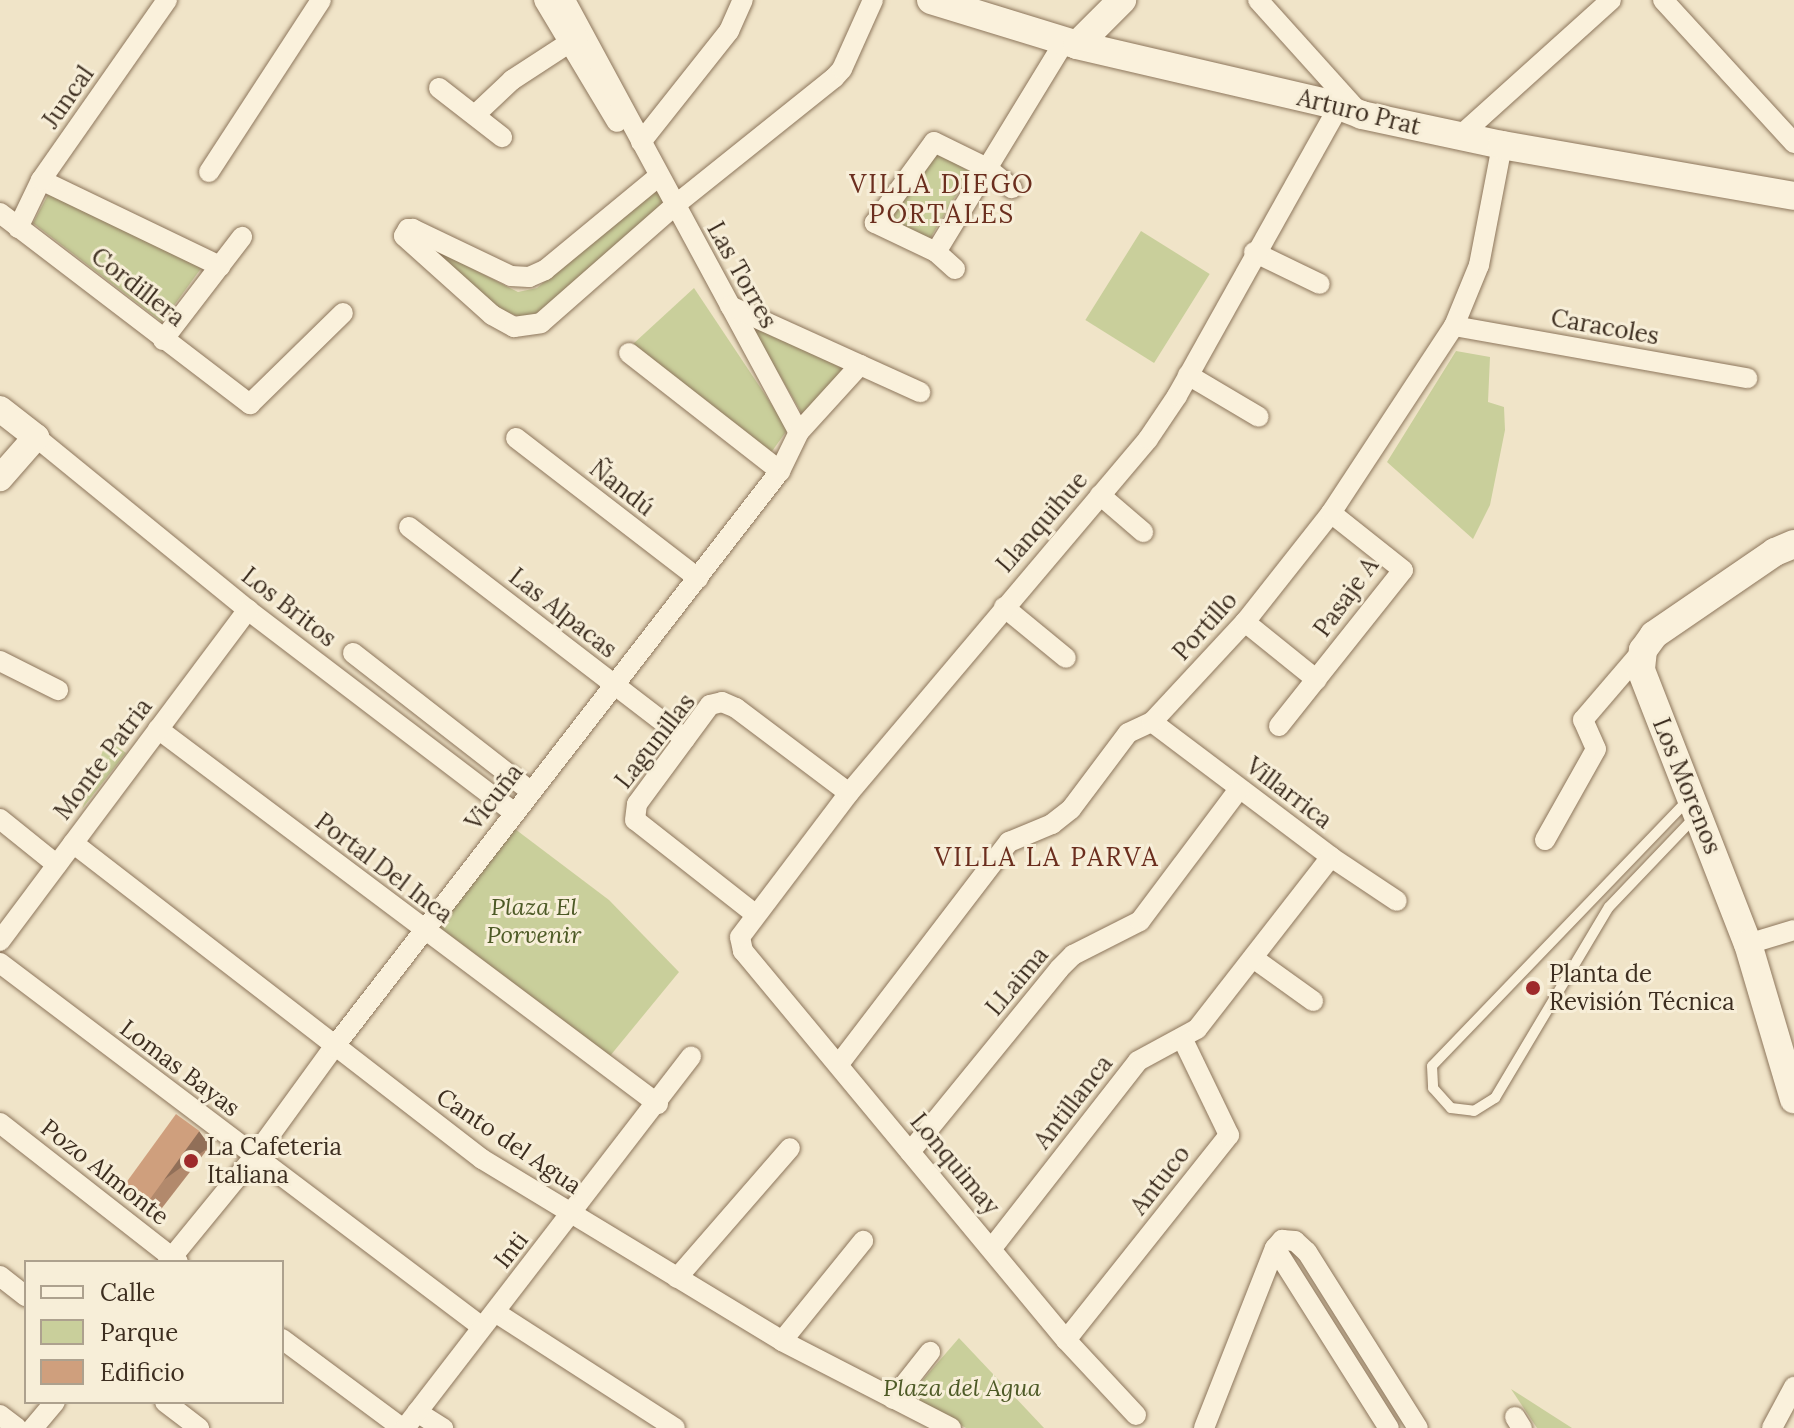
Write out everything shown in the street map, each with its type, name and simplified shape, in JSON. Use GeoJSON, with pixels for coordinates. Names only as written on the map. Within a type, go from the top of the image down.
{"type":"FeatureCollection","features":[{"type":"Feature","properties":{"kind":"main road","name":"Arturo Prat"},"geometry":{"type":"LineString","coordinates":[[931,0],[1071,43],[1460,136],[1794,196]]}},
{"type":"Feature","properties":{"kind":"main road"},"geometry":{"type":"LineString","coordinates":[[1071,43],[1122,0]]}},
{"type":"Feature","properties":{"kind":"main road"},"geometry":{"type":"LineString","coordinates":[[1643,650],[1654,635],[1775,552],[1794,544]]}},
{"type":"Feature","properties":{"kind":"main road","name":"Los Morenos"},"geometry":{"type":"LineString","coordinates":[[1643,650],[1641,670],[1748,944],[1793,1089]]}},
{"type":"Feature","properties":{"kind":"street","name":"Juncal"},"geometry":{"type":"LineString","coordinates":[[18,228],[41,180],[167,0]]}},
{"type":"Feature","properties":{"kind":"street"},"geometry":{"type":"LineString","coordinates":[[209,172],[321,0]]}},
{"type":"Feature","properties":{"kind":"street","name":"Las Torres"},"geometry":{"type":"LineString","coordinates":[[544,0],[575,39],[641,142],[799,432]]}},
{"type":"Feature","properties":{"kind":"street","name":"Las Torres"},"geometry":{"type":"LineString","coordinates":[[565,0],[575,39]]}},
{"type":"Feature","properties":{"kind":"street"},"geometry":{"type":"LineString","coordinates":[[641,142],[729,31],[743,0]]}},
{"type":"Feature","properties":{"kind":"street"},"geometry":{"type":"LineString","coordinates":[[659,176],[545,270],[529,277],[511,276],[413,229],[405,232],[405,240],[492,315],[514,327],[541,323],[674,206],[834,78],[842,69],[873,0]]}},
{"type":"Feature","properties":{"kind":"street"},"geometry":{"type":"LineString","coordinates":[[1258,0],[1351,111]]}},
{"type":"Feature","properties":{"kind":"street"},"geometry":{"type":"LineString","coordinates":[[1460,136],[1611,0]]}},
{"type":"Feature","properties":{"kind":"street"},"geometry":{"type":"LineString","coordinates":[[1663,0],[1794,143]]}},
{"type":"Feature","properties":{"kind":"street"},"geometry":{"type":"LineString","coordinates":[[476,114],[512,80],[575,39]]}},
{"type":"Feature","properties":{"kind":"street"},"geometry":{"type":"LineString","coordinates":[[936,252],[987,168],[1071,43]]}},
{"type":"Feature","properties":{"kind":"street"},"geometry":{"type":"LineString","coordinates":[[439,88],[502,137]]}},
{"type":"Feature","properties":{"kind":"street","name":"Llanquihue"},"geometry":{"type":"LineString","coordinates":[[740,942],[755,914],[849,793],[1148,439],[1188,375],[1254,252],[1351,111]]}},
{"type":"Feature","properties":{"kind":"street"},"geometry":{"type":"LineString","coordinates":[[955,269],[936,252],[875,223],[934,142],[987,168],[1012,188]]}},
{"type":"Feature","properties":{"kind":"street","name":"Portillo"},"geometry":{"type":"LineString","coordinates":[[839,1064],[1009,842],[1052,824],[1071,809],[1128,733],[1152,722],[1245,622],[1331,513],[1454,326],[1479,265],[1502,145]]}},
{"type":"Feature","properties":{"kind":"street"},"geometry":{"type":"LineString","coordinates":[[41,180],[220,266]]}},
{"type":"Feature","properties":{"kind":"street","name":"Cordillera"},"geometry":{"type":"LineString","coordinates":[[0,213],[245,401],[255,403],[343,313]]}},
{"type":"Feature","properties":{"kind":"street"},"geometry":{"type":"LineString","coordinates":[[163,340],[242,237]]}},
{"type":"Feature","properties":{"kind":"street"},"geometry":{"type":"LineString","coordinates":[[1254,252],[1320,284]]}},
{"type":"Feature","properties":{"kind":"street"},"geometry":{"type":"LineString","coordinates":[[730,306],[920,392]]}},
{"type":"Feature","properties":{"kind":"street","name":"Caracoles"},"geometry":{"type":"LineString","coordinates":[[1454,326],[1747,378]]}},
{"type":"Feature","properties":{"kind":"street"},"geometry":{"type":"LineString","coordinates":[[629,353],[780,471]]}},
{"type":"Feature","properties":{"kind":"street","name":"Vicuña"},"geometry":{"type":"LineString","coordinates":[[173,1260],[530,791],[780,471],[799,432],[860,365]]}},
{"type":"Feature","properties":{"kind":"street"},"geometry":{"type":"LineString","coordinates":[[1188,375],[1259,417]]}},
{"type":"Feature","properties":{"kind":"street"},"geometry":{"type":"LineString","coordinates":[[0,409],[36,437],[0,478]]}},
{"type":"Feature","properties":{"kind":"street","name":"Los Britos"},"geometry":{"type":"LineString","coordinates":[[36,437],[248,610],[514,813]]}},
{"type":"Feature","properties":{"kind":"street","name":"Ñandú"},"geometry":{"type":"LineString","coordinates":[[516,438],[698,578]]}},
{"type":"Feature","properties":{"kind":"street"},"geometry":{"type":"LineString","coordinates":[[1100,495],[1143,532]]}},
{"type":"Feature","properties":{"kind":"street","name":"Pasaje A"},"geometry":{"type":"LineString","coordinates":[[1279,726],[1403,570],[1331,513]]}},
{"type":"Feature","properties":{"kind":"street","name":"Las Alpacas"},"geometry":{"type":"LineString","coordinates":[[409,527],[685,739]]}},
{"type":"Feature","properties":{"kind":"street"},"geometry":{"type":"LineString","coordinates":[[1004,607],[1066,658]]}},
{"type":"Feature","properties":{"kind":"street","name":"Monte Patria"},"geometry":{"type":"LineString","coordinates":[[0,941],[248,610]]}},
{"type":"Feature","properties":{"kind":"street"},"geometry":{"type":"LineString","coordinates":[[1245,622],[1317,680]]}},
{"type":"Feature","properties":{"kind":"street"},"geometry":{"type":"LineString","coordinates":[[1545,840],[1596,749],[1583,720],[1643,650]]}},
{"type":"Feature","properties":{"kind":"street"},"geometry":{"type":"LineString","coordinates":[[353,653],[530,791]]}},
{"type":"Feature","properties":{"kind":"street"},"geometry":{"type":"LineString","coordinates":[[0,661],[58,690]]}},
{"type":"Feature","properties":{"kind":"street","name":"Lagunillas"},"geometry":{"type":"LineString","coordinates":[[755,914],[635,820],[637,804],[710,705],[722,702],[736,708],[849,793]]}},
{"type":"Feature","properties":{"kind":"street","name":"Villarrica"},"geometry":{"type":"LineString","coordinates":[[1152,722],[1331,857],[1397,901]]}},
{"type":"Feature","properties":{"kind":"street","name":"Portal Del Inca"},"geometry":{"type":"LineString","coordinates":[[158,729],[658,1104]]}},
{"type":"Feature","properties":{"kind":"street","name":"LLaima"},"geometry":{"type":"LineString","coordinates":[[910,1152],[1059,969],[1073,955],[1140,921],[1239,789]]}},
{"type":"Feature","properties":{"kind":"street"},"geometry":{"type":"LineString","coordinates":[[0,819],[57,865]]}},
{"type":"Feature","properties":{"kind":"street","name":"Canto del Agua"},"geometry":{"type":"LineString","coordinates":[[73,843],[482,1159],[782,1341],[951,1428]]}},
{"type":"Feature","properties":{"kind":"street","name":"Antillanca"},"geometry":{"type":"LineString","coordinates":[[992,1248],[1138,1061],[1183,1040],[1197,1029],[1331,857]]}},
{"type":"Feature","properties":{"kind":"street"},"geometry":{"type":"LineString","coordinates":[[1748,944],[1794,930]]}},
{"type":"Feature","properties":{"kind":"street","name":"Lonquimay"},"geometry":{"type":"LineString","coordinates":[[740,942],[743,951],[1066,1340],[1136,1415]]}},
{"type":"Feature","properties":{"kind":"street"},"geometry":{"type":"LineString","coordinates":[[1253,958],[1313,1001]]}},
{"type":"Feature","properties":{"kind":"street","name":"Lomas Bayas"},"geometry":{"type":"LineString","coordinates":[[0,963],[254,1157],[489,1320],[675,1428]]}},
{"type":"Feature","properties":{"kind":"street","name":"Antuco"},"geometry":{"type":"LineString","coordinates":[[1066,1340],[1229,1135],[1183,1040]]}},
{"type":"Feature","properties":{"kind":"street","name":"Inti"},"geometry":{"type":"LineString","coordinates":[[408,1423],[658,1104],[691,1056]]}},
{"type":"Feature","properties":{"kind":"street","name":"Pozo Almonte"},"geometry":{"type":"LineString","coordinates":[[0,1123],[173,1260]]}},
{"type":"Feature","properties":{"kind":"street"},"geometry":{"type":"LineString","coordinates":[[677,1278],[790,1148]]}},
{"type":"Feature","properties":{"kind":"street"},"geometry":{"type":"LineString","coordinates":[[1204,1428],[1275,1248],[1282,1240],[1295,1241],[1307,1252],[1418,1428]]}},
{"type":"Feature","properties":{"kind":"street"},"geometry":{"type":"LineString","coordinates":[[782,1341],[863,1241]]}},
{"type":"Feature","properties":{"kind":"street"},"geometry":{"type":"LineString","coordinates":[[1275,1248],[1379,1425],[1405,1407]]}},
{"type":"Feature","properties":{"kind":"street"},"geometry":{"type":"LineString","coordinates":[[0,1276],[24,1294]]}},
{"type":"Feature","properties":{"kind":"street"},"geometry":{"type":"LineString","coordinates":[[284,1340],[408,1423],[443,1428]]}},
{"type":"Feature","properties":{"kind":"street"},"geometry":{"type":"LineString","coordinates":[[893,1399],[930,1352]]}},
{"type":"Feature","properties":{"kind":"street"},"geometry":{"type":"LineString","coordinates":[[1780,1424],[1794,1387]]}},
{"type":"Feature","properties":{"kind":"street"},"geometry":{"type":"LineString","coordinates":[[33,1428],[53,1404]]}},
{"type":"Feature","properties":{"kind":"street"},"geometry":{"type":"LineString","coordinates":[[168,1404],[199,1428]]}},
{"type":"Feature","properties":{"kind":"street"},"geometry":{"type":"LineString","coordinates":[[0,1415],[17,1428]]}},
{"type":"Feature","properties":{"kind":"lane"},"geometry":{"type":"LineString","coordinates":[[1695,805],[1609,907],[1495,1098],[1474,1111],[1451,1108],[1433,1088],[1432,1066],[1695,805]]}},
{"type":"Feature","properties":{"kind":"green space"},"geometry":{"type":"Polygon","coordinates":[[[936,151],[970,172],[928,242],[883,219],[936,151]]]}},
{"type":"Feature","properties":{"kind":"green space"},"geometry":{"type":"Polygon","coordinates":[[[653,188],[667,204],[537,315],[523,318],[501,310],[422,243],[518,292],[537,288],[653,188]]]}},
{"type":"Feature","properties":{"kind":"green space"},"geometry":{"type":"Polygon","coordinates":[[[49,193],[202,267],[162,322],[33,223],[49,193]]]}},
{"type":"Feature","properties":{"kind":"green space"},"geometry":{"type":"Polygon","coordinates":[[[1141,231],[1210,274],[1154,363],[1085,320],[1141,231]]]}},
{"type":"Feature","properties":{"kind":"green space"},"geometry":{"type":"Polygon","coordinates":[[[694,288],[788,429],[770,454],[633,344],[694,288]]]}},
{"type":"Feature","properties":{"kind":"green space"},"geometry":{"type":"Polygon","coordinates":[[[750,324],[846,364],[805,419],[750,324]]]}},
{"type":"Feature","properties":{"kind":"green space"},"geometry":{"type":"Polygon","coordinates":[[[1456,351],[1490,357],[1488,402],[1504,407],[1505,430],[1490,505],[1473,539],[1387,462],[1456,351]]]}},
{"type":"Feature","properties":{"kind":"green space"},"geometry":{"type":"Polygon","coordinates":[[[107,739],[126,753],[82,809],[107,739]]]}},
{"type":"Feature","properties":{"kind":"green space","name":"Plaza El Porvenir"},"geometry":{"type":"Polygon","coordinates":[[[515,829],[609,900],[679,972],[610,1056],[439,927],[515,829]]]}},
{"type":"Feature","properties":{"kind":"green space","name":"Plaza del Agua"},"geometry":{"type":"Polygon","coordinates":[[[959,1338],[1044,1428],[966,1428],[908,1397],[959,1338]]]}},
{"type":"Feature","properties":{"kind":"green space"},"geometry":{"type":"Polygon","coordinates":[[[1511,1389],[1572,1428],[1537,1428],[1511,1389]]]}},
{"type":"Feature","properties":{"kind":"building"},"geometry":{"type":"Polygon","coordinates":[[[176,1114],[199,1131],[148,1202],[124,1185],[176,1114]]]}},
{"type":"Feature","properties":{"kind":"place","name":"Planta de Revisión Técnica"},"geometry":{"type":"Point","coordinates":[1533,988]}},
{"type":"Feature","properties":{"kind":"place","name":"La Cafeteria Italiana"},"geometry":{"type":"Point","coordinates":[191,1161]}},
{"type":"Feature","properties":{"kind":"district","name":"VILLA DIEGO PORTALES"},"geometry":{"type":"Point","coordinates":[942,199]}},
{"type":"Feature","properties":{"kind":"district","name":"VILLA LA PARVA"},"geometry":{"type":"Point","coordinates":[1047,857]}}]}
